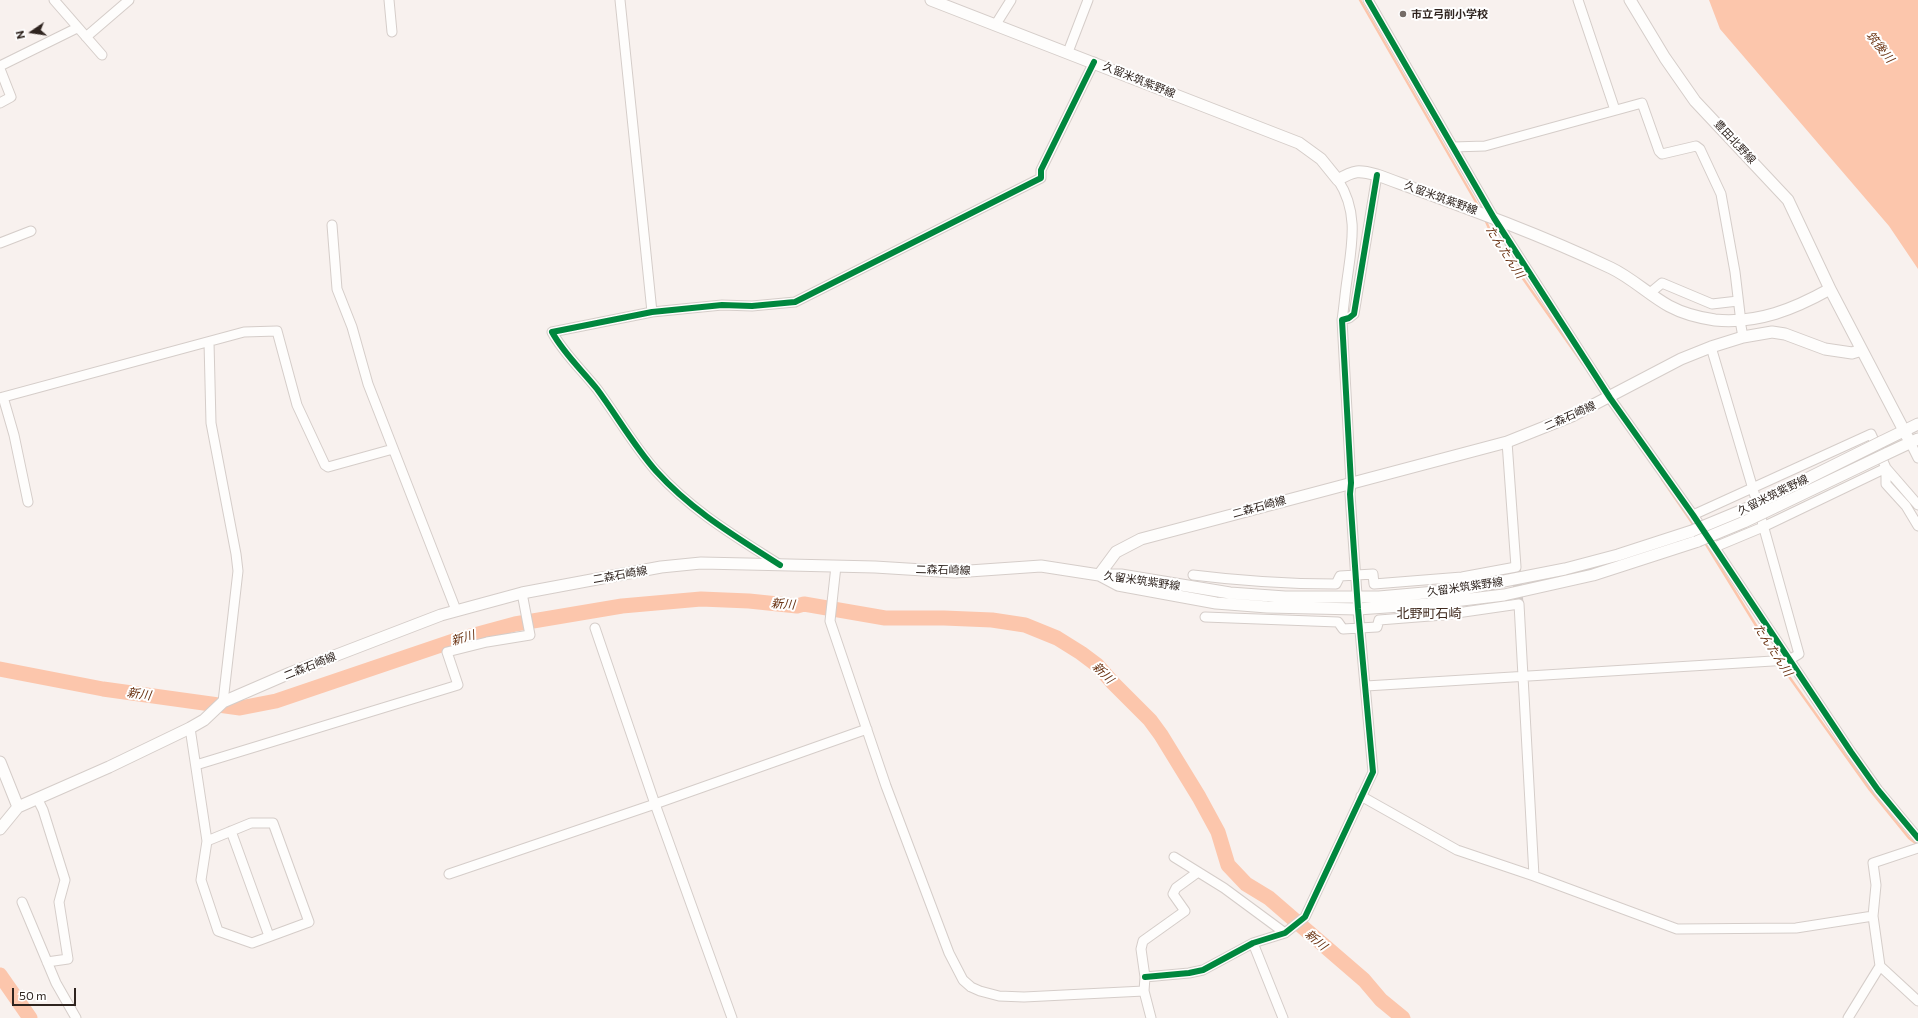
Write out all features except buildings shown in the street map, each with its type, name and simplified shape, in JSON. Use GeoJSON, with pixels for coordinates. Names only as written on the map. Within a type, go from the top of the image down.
{"type":"FeatureCollection","features":[{"type":"Feature","properties":{"kind":"main road","name":"久留米筑紫野線"},"geometry":{"type":"LineString","coordinates":[[931,0],[1094,62],[1299,143],[1321,159],[1338,180],[1355,171],[1361,171],[1377,175],[1493,218],[1612,268],[1670,306],[1694,315],[1715,320],[1736,320],[1769,316],[1788,310],[1830,289]]}},
{"type":"Feature","properties":{"kind":"main road","name":"豊田北野線"},"geometry":{"type":"LineString","coordinates":[[1630,0],[1665,58],[1695,101],[1788,200],[1830,289]]}},
{"type":"Feature","properties":{"kind":"main road"},"geometry":{"type":"LineString","coordinates":[[1830,289],[1904,430],[1914,440]]}},
{"type":"Feature","properties":{"kind":"main road","name":"二森石崎線"},"geometry":{"type":"LineString","coordinates":[[18,807],[109,767],[190,728],[204,720],[223,702],[290,673],[456,610],[522,593],[701,563],[875,567],[955,572],[1041,566],[1099,575],[1116,552],[1141,539],[1507,442],[1572,416],[1610,398],[1656,371],[1742,332],[1772,332],[1785,334],[1825,349],[1852,353],[1862,350]]}},
{"type":"Feature","properties":{"kind":"main road","name":"久留米筑紫野線"},"geometry":{"type":"LineString","coordinates":[[1099,575],[1118,585],[1216,603],[1267,607],[1358,609],[1429,604],[1504,595],[1593,575],[1695,536],[1750,507],[1918,424]]}},
{"type":"Feature","properties":{"kind":"main road","name":"久留米筑紫野線"},"geometry":{"type":"LineString","coordinates":[[1099,575],[1121,575],[1230,593],[1285,597],[1358,597],[1458,590],[1565,570],[1744,522],[1914,440]]}},
{"type":"Feature","properties":{"kind":"main road"},"geometry":{"type":"LineString","coordinates":[[0,762],[18,807],[0,829]]}},
{"type":"Feature","properties":{"kind":"street"},"geometry":{"type":"LineString","coordinates":[[54,0],[102,55]]}},
{"type":"Feature","properties":{"kind":"street"},"geometry":{"type":"LineString","coordinates":[[86,37],[117,4],[129,0]]}},
{"type":"Feature","properties":{"kind":"street"},"geometry":{"type":"LineString","coordinates":[[389,0],[392,32]]}},
{"type":"Feature","properties":{"kind":"street"},"geometry":{"type":"LineString","coordinates":[[620,0],[652,312]]}},
{"type":"Feature","properties":{"kind":"street"},"geometry":{"type":"LineString","coordinates":[[996,24],[1011,0]]}},
{"type":"Feature","properties":{"kind":"street"},"geometry":{"type":"LineString","coordinates":[[1068,52],[1088,0]]}},
{"type":"Feature","properties":{"kind":"street"},"geometry":{"type":"LineString","coordinates":[[1368,0],[1493,218],[1610,398],[1715,547],[1789,660],[1874,784],[1918,838]]}},
{"type":"Feature","properties":{"kind":"street"},"geometry":{"type":"LineString","coordinates":[[1578,0],[1615,110]]}},
{"type":"Feature","properties":{"kind":"street"},"geometry":{"type":"LineString","coordinates":[[0,66],[77,28]]}},
{"type":"Feature","properties":{"kind":"street"},"geometry":{"type":"LineString","coordinates":[[780,565],[712,522],[682,497],[655,470],[596,388],[570,359],[552,332],[652,312],[722,305],[752,306],[795,302],[1041,178],[1041,170],[1094,62]]}},
{"type":"Feature","properties":{"kind":"street"},"geometry":{"type":"LineString","coordinates":[[0,69],[11,97],[0,103]]}},
{"type":"Feature","properties":{"kind":"street"},"geometry":{"type":"LineString","coordinates":[[1453,147],[1485,146],[1642,103],[1659,151],[1662,154],[1696,146],[1700,149],[1721,194],[1736,272],[1740,314]]}},
{"type":"Feature","properties":{"kind":"street"},"geometry":{"type":"LineString","coordinates":[[1342,320],[1349,318],[1354,314],[1377,175]]}},
{"type":"Feature","properties":{"kind":"street"},"geometry":{"type":"LineString","coordinates":[[1145,977],[1190,973],[1203,970],[1253,943],[1285,933],[1304,917],[1373,772],[1358,609],[1350,494],[1352,483],[1342,320],[1353,242],[1352,225],[1346,195],[1338,180]]}},
{"type":"Feature","properties":{"kind":"street"},"geometry":{"type":"LineString","coordinates":[[332,225],[337,289],[352,327],[368,384],[456,610]]}},
{"type":"Feature","properties":{"kind":"street"},"geometry":{"type":"LineString","coordinates":[[0,244],[31,231]]}},
{"type":"Feature","properties":{"kind":"street"},"geometry":{"type":"LineString","coordinates":[[1650,292],[1662,283],[1712,304],[1738,301]]}},
{"type":"Feature","properties":{"kind":"street"},"geometry":{"type":"LineString","coordinates":[[28,502],[14,435],[2,398],[244,332],[277,331],[298,405],[325,465],[328,467],[394,449]]}},
{"type":"Feature","properties":{"kind":"street"},"geometry":{"type":"LineString","coordinates":[[209,342],[211,423],[236,554],[238,572],[223,702]]}},
{"type":"Feature","properties":{"kind":"street"},"geometry":{"type":"LineString","coordinates":[[1366,686],[1789,660],[1799,654],[1753,489],[1711,347]]}},
{"type":"Feature","properties":{"kind":"street"},"geometry":{"type":"LineString","coordinates":[[1693,515],[1871,434],[1886,468],[1918,505]]}},
{"type":"Feature","properties":{"kind":"street"},"geometry":{"type":"LineString","coordinates":[[1914,440],[1918,458]]}},
{"type":"Feature","properties":{"kind":"street"},"geometry":{"type":"LineString","coordinates":[[1193,575],[1287,584],[1336,584],[1340,576],[1373,574],[1374,584],[1462,577],[1516,567],[1507,442]]}},
{"type":"Feature","properties":{"kind":"street"},"geometry":{"type":"LineString","coordinates":[[1886,468],[1886,484],[1906,506],[1918,526]]}},
{"type":"Feature","properties":{"kind":"street"},"geometry":{"type":"LineString","coordinates":[[1715,547],[1763,527],[1886,468]]}},
{"type":"Feature","properties":{"kind":"street"},"geometry":{"type":"LineString","coordinates":[[836,566],[830,622],[867,729],[949,953],[963,980],[971,987],[999,996],[1024,997],[1144,991]]}},
{"type":"Feature","properties":{"kind":"street"},"geometry":{"type":"LineString","coordinates":[[196,765],[458,685],[447,652],[487,642],[530,635],[522,593]]}},
{"type":"Feature","properties":{"kind":"street"},"geometry":{"type":"LineString","coordinates":[[1205,617],[1338,622],[1343,629],[1377,627],[1379,620],[1443,615],[1519,604],[1534,876]]}},
{"type":"Feature","properties":{"kind":"street"},"geometry":{"type":"LineString","coordinates":[[595,628],[655,804],[732,1018]]}},
{"type":"Feature","properties":{"kind":"street"},"geometry":{"type":"LineString","coordinates":[[190,728],[207,841],[201,880],[218,931],[252,943],[309,922],[273,823],[251,823],[207,841]]}},
{"type":"Feature","properties":{"kind":"street"},"geometry":{"type":"LineString","coordinates":[[449,874],[655,804],[867,729]]}},
{"type":"Feature","properties":{"kind":"street"},"geometry":{"type":"LineString","coordinates":[[1361,796],[1457,850],[1534,876],[1677,929],[1796,928],[1873,916]]}},
{"type":"Feature","properties":{"kind":"street"},"geometry":{"type":"LineString","coordinates":[[36,798],[43,810],[65,880],[59,902],[68,959],[47,962]]}},
{"type":"Feature","properties":{"kind":"street"},"geometry":{"type":"LineString","coordinates":[[231,831],[269,936]]}},
{"type":"Feature","properties":{"kind":"street"},"geometry":{"type":"LineString","coordinates":[[1918,848],[1873,863],[1876,885],[1873,916],[1880,966],[1918,1001]]}},
{"type":"Feature","properties":{"kind":"street"},"geometry":{"type":"LineString","coordinates":[[1174,857],[1224,888],[1285,933]]}},
{"type":"Feature","properties":{"kind":"street"},"geometry":{"type":"LineString","coordinates":[[1151,1018],[1144,991],[1145,977],[1141,949],[1143,941],[1185,911],[1173,894],[1176,888],[1198,872]]}},
{"type":"Feature","properties":{"kind":"street"},"geometry":{"type":"LineString","coordinates":[[22,902],[56,983],[76,1018]]}},
{"type":"Feature","properties":{"kind":"street"},"geometry":{"type":"LineString","coordinates":[[1253,943],[1283,1018]]}},
{"type":"Feature","properties":{"kind":"street"},"geometry":{"type":"LineString","coordinates":[[1848,1018],[1880,966]]}},
{"type":"Feature","properties":{"kind":"water","name":"筑後川"},"geometry":{"type":"Polygon","coordinates":[[[1709,0],[1918,0],[1918,269],[1889,226],[1720,29],[1709,0]]]}},
{"type":"Feature","properties":{"kind":"waterway","name":"たんたん川"},"geometry":{"type":"LineString","coordinates":[[1360,0],[1480,209]]}},
{"type":"Feature","properties":{"kind":"waterway","name":"たんたん川"},"geometry":{"type":"LineString","coordinates":[[1485,219],[1491,233],[1583,364]]}},
{"type":"Feature","properties":{"kind":"waterway","name":"たんたん川"},"geometry":{"type":"LineString","coordinates":[[1662,479],[1695,527]]}},
{"type":"Feature","properties":{"kind":"waterway","name":"たんたん川"},"geometry":{"type":"LineString","coordinates":[[1704,541],[1776,658]]}},
{"type":"Feature","properties":{"kind":"waterway","name":"新川"},"geometry":{"type":"LineString","coordinates":[[0,669],[103,689],[240,708],[276,701],[456,640],[515,624],[622,606],[701,599],[749,601],[797,606],[804,604],[885,618],[992,620],[1025,625],[1057,638],[1097,665],[1150,720],[1161,735],[1199,797],[1218,832],[1228,865],[1246,884],[1269,898],[1364,980],[1381,1000],[1403,1018]]}},
{"type":"Feature","properties":{"kind":"waterway","name":"たんたん川"},"geometry":{"type":"LineString","coordinates":[[1780,664],[1870,790],[1909,838],[1918,845]]}},
{"type":"Feature","properties":{"kind":"waterway"},"geometry":{"type":"LineString","coordinates":[[0,975],[30,1018]]}},
{"type":"Feature","properties":{"kind":"tunnel"},"geometry":{"type":"LineString","coordinates":[[1516,567],[1519,604]]}},
{"type":"Feature","properties":{"kind":"cycle path"},"geometry":{"type":"LineString","coordinates":[[1368,0],[1494,218],[1610,398],[1693,515],[1851,752],[1878,790],[1918,838]]}},
{"type":"Feature","properties":{"kind":"cycle path"},"geometry":{"type":"LineString","coordinates":[[780,565],[699,511],[656,471],[597,389],[568,355],[552,332],[652,312],[722,305],[752,306],[795,302],[1041,178],[1041,170],[1094,62]]}},
{"type":"Feature","properties":{"kind":"cycle path"},"geometry":{"type":"LineString","coordinates":[[1145,977],[1189,973],[1203,970],[1253,943],[1285,933],[1305,917],[1373,772],[1358,609],[1350,494],[1351,483],[1342,320],[1349,318],[1354,314],[1377,175]]}},
{"type":"Feature","properties":{"kind":"place","name":"市立弓削小学校"},"geometry":{"type":"Point","coordinates":[1403,14]}},
{"type":"Feature","properties":{"kind":"district","name":"北野町石崎"},"geometry":{"type":"Point","coordinates":[1429,614]}}]}
